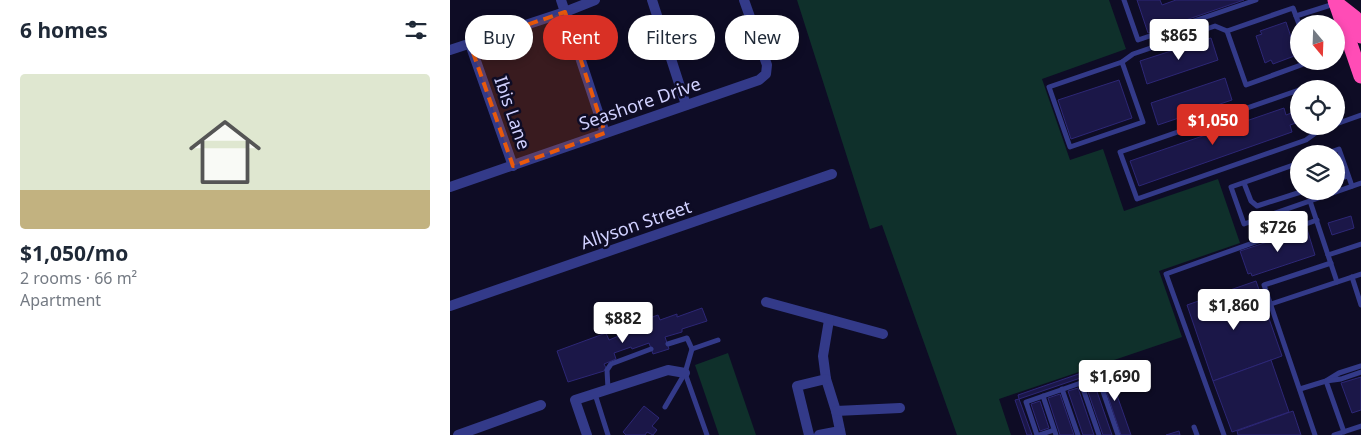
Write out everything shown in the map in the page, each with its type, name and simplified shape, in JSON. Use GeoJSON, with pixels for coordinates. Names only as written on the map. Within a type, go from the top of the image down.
{"type":"FeatureCollection","features":[{"type":"Feature","properties":{"kind":"highway"},"geometry":{"type":"LineString","coordinates":[[1336,1],[1355,18],[1361,36]]}},
{"type":"Feature","properties":{"kind":"highway"},"geometry":{"type":"LineString","coordinates":[[1336,1],[1361,76]]}},
{"type":"Feature","properties":{"kind":"street"},"geometry":{"type":"LineString","coordinates":[[561,0],[605,133]]}},
{"type":"Feature","properties":{"kind":"street"},"geometry":{"type":"LineString","coordinates":[[533,23],[595,0]]}},
{"type":"Feature","properties":{"kind":"street"},"geometry":{"type":"LineString","coordinates":[[652,0],[686,105]]}},
{"type":"Feature","properties":{"kind":"street","name":"Seashore Drive"},"geometry":{"type":"LineString","coordinates":[[450,187],[759,80],[766,74],[767,65],[744,0]]}},
{"type":"Feature","properties":{"kind":"street"},"geometry":{"type":"LineString","coordinates":[[450,50],[465,46]]}},
{"type":"Feature","properties":{"kind":"street","name":"Ibis Lane"},"geometry":{"type":"LineString","coordinates":[[476,60],[513,166]]}},
{"type":"Feature","properties":{"kind":"street","name":"Allyson Street"},"geometry":{"type":"LineString","coordinates":[[450,306],[832,174]]}},
{"type":"Feature","properties":{"kind":"street"},"geometry":{"type":"LineString","coordinates":[[766,302],[883,334]]}},
{"type":"Feature","properties":{"kind":"street"},"geometry":{"type":"LineString","coordinates":[[819,435],[840,433],[836,411],[826,379],[823,356],[829,320]]}},
{"type":"Feature","properties":{"kind":"street"},"geometry":{"type":"LineString","coordinates":[[587,435],[576,400],[668,370],[685,373]]}},
{"type":"Feature","properties":{"kind":"street"},"geometry":{"type":"LineString","coordinates":[[810,435],[797,386],[826,379]]}},
{"type":"Feature","properties":{"kind":"street"},"geometry":{"type":"LineString","coordinates":[[458,435],[541,405]]}},
{"type":"Feature","properties":{"kind":"street"},"geometry":{"type":"LineString","coordinates":[[836,411],[900,408]]}},
{"type":"Feature","properties":{"kind":"lane"},"geometry":{"type":"LineString","coordinates":[[1124,0],[1138,40],[1256,0]]}},
{"type":"Feature","properties":{"kind":"lane"},"geometry":{"type":"LineString","coordinates":[[1290,0],[1296,15]]}},
{"type":"Feature","properties":{"kind":"lane"},"geometry":{"type":"LineString","coordinates":[[1299,15],[1336,1]]}},
{"type":"Feature","properties":{"kind":"lane"},"geometry":{"type":"LineString","coordinates":[[1122,62],[1143,122],[1070,148],[1049,87],[1122,62],[1133,54],[1215,26],[1227,31],[1293,8]]}},
{"type":"Feature","properties":{"kind":"lane"},"geometry":{"type":"LineString","coordinates":[[1227,31],[1246,85],[1290,69]]}},
{"type":"Feature","properties":{"kind":"lane"},"geometry":{"type":"LineString","coordinates":[[1290,92],[1120,152],[1137,199],[1306,140],[1312,135]]}},
{"type":"Feature","properties":{"kind":"lane"},"geometry":{"type":"LineString","coordinates":[[1345,121],[1361,115]]}},
{"type":"Feature","properties":{"kind":"lane"},"geometry":{"type":"LineString","coordinates":[[1290,166],[1231,187],[1244,224],[1361,183]]}},
{"type":"Feature","properties":{"kind":"lane"},"geometry":{"type":"LineString","coordinates":[[1345,167],[1352,186]]}},
{"type":"Feature","properties":{"kind":"lane"},"geometry":{"type":"LineString","coordinates":[[1244,182],[1251,202],[1257,206],[1290,195]]}},
{"type":"Feature","properties":{"kind":"lane"},"geometry":{"type":"LineString","coordinates":[[1310,201],[1337,282]]}},
{"type":"Feature","properties":{"kind":"lane"},"geometry":{"type":"LineString","coordinates":[[1224,435],[1166,274],[1316,220]]}},
{"type":"Feature","properties":{"kind":"lane"},"geometry":{"type":"LineString","coordinates":[[1328,255],[1361,244]]}},
{"type":"Feature","properties":{"kind":"lane"},"geometry":{"type":"LineString","coordinates":[[1315,435],[1264,285],[1331,263]]}},
{"type":"Feature","properties":{"kind":"lane"},"geometry":{"type":"LineString","coordinates":[[1271,304],[1361,274]]}},
{"type":"Feature","properties":{"kind":"lane"},"geometry":{"type":"LineString","coordinates":[[1352,277],[1361,305]]}},
{"type":"Feature","properties":{"kind":"lane"},"geometry":{"type":"LineString","coordinates":[[665,407],[685,373],[692,349],[687,338],[668,344]]}},
{"type":"Feature","properties":{"kind":"lane"},"geometry":{"type":"LineString","coordinates":[[692,349],[718,340]]}},
{"type":"Feature","properties":{"kind":"lane"},"geometry":{"type":"LineString","coordinates":[[608,389],[607,370],[611,364],[651,350]]}},
{"type":"Feature","properties":{"kind":"lane"},"geometry":{"type":"LineString","coordinates":[[1300,389],[1326,380],[1338,373],[1361,366]]}},
{"type":"Feature","properties":{"kind":"lane"},"geometry":{"type":"LineString","coordinates":[[1326,380],[1341,379],[1361,372]]}},
{"type":"Feature","properties":{"kind":"lane"},"geometry":{"type":"LineString","coordinates":[[685,373],[707,435]]}},
{"type":"Feature","properties":{"kind":"lane"},"geometry":{"type":"LineString","coordinates":[[1043,396],[1055,432],[1038,435],[1026,402],[1062,389],[1098,377],[1118,435]]}},
{"type":"Feature","properties":{"kind":"lane"},"geometry":{"type":"LineString","coordinates":[[1326,380],[1344,432]]}},
{"type":"Feature","properties":{"kind":"lane"},"geometry":{"type":"LineString","coordinates":[[1081,383],[1099,435]]}},
{"type":"Feature","properties":{"kind":"lane"},"geometry":{"type":"LineString","coordinates":[[1062,389],[1078,435]]}},
{"type":"Feature","properties":{"kind":"lane"},"geometry":{"type":"LineString","coordinates":[[594,394],[608,435]]}},
{"type":"Feature","properties":{"kind":"lane"},"geometry":{"type":"LineString","coordinates":[[1334,435],[1361,426]]}},
{"type":"Feature","properties":{"kind":"lane"},"geometry":{"type":"LineString","coordinates":[[1194,427],[1197,435]]}},
{"type":"Feature","properties":{"kind":"highlighted area"},"geometry":{"type":"Polygon","coordinates":[[[565,12],[605,133],[513,166],[470,44],[565,12]]]}},
{"type":"Feature","properties":{"kind":"green space"},"geometry":{"type":"Polygon","coordinates":[[[797,0],[1109,0],[1126,49],[1042,79],[1070,160],[1103,149],[1124,211],[1218,179],[1240,243],[1159,271],[1182,337],[999,399],[1011,435],[957,435],[882,225],[870,229],[797,0]]]}},
{"type":"Feature","properties":{"kind":"green space"},"geometry":{"type":"Polygon","coordinates":[[[728,353],[756,435],[719,435],[695,365],[728,353]]]}},
{"type":"Feature","properties":{"kind":"building"},"geometry":{"type":"Polygon","coordinates":[[[1137,0],[1160,0],[1162,5],[1176,0],[1244,0],[1148,33],[1137,0]]]}},
{"type":"Feature","properties":{"kind":"building"},"geometry":{"type":"Polygon","coordinates":[[[1286,22],[1290,34],[1290,58],[1273,64],[1271,60],[1265,63],[1256,36],[1262,34],[1260,31],[1286,22]]]}},
{"type":"Feature","properties":{"kind":"building"},"geometry":{"type":"Polygon","coordinates":[[[1211,38],[1218,60],[1147,84],[1140,61],[1211,38]]]}},
{"type":"Feature","properties":{"kind":"building"},"geometry":{"type":"Polygon","coordinates":[[[1225,78],[1232,100],[1158,125],[1151,103],[1225,78]]]}},
{"type":"Feature","properties":{"kind":"building"},"geometry":{"type":"Polygon","coordinates":[[[1119,80],[1132,118],[1071,139],[1058,100],[1119,80]]]}},
{"type":"Feature","properties":{"kind":"building"},"geometry":{"type":"Polygon","coordinates":[[[1284,108],[1286,115],[1290,113],[1290,133],[1139,186],[1130,161],[1284,108]]]}},
{"type":"Feature","properties":{"kind":"building"},"geometry":{"type":"Polygon","coordinates":[[[1351,216],[1354,228],[1332,235],[1328,223],[1351,216]]]}},
{"type":"Feature","properties":{"kind":"building"},"geometry":{"type":"Polygon","coordinates":[[[1307,229],[1315,255],[1252,276],[1251,273],[1248,274],[1240,251],[1307,229]]]}},
{"type":"Feature","properties":{"kind":"building"},"geometry":{"type":"Polygon","coordinates":[[[1256,281],[1282,356],[1213,381],[1187,305],[1256,281]]]}},
{"type":"Feature","properties":{"kind":"building"},"geometry":{"type":"Polygon","coordinates":[[[702,308],[707,321],[665,337],[669,349],[653,354],[649,343],[632,349],[631,347],[614,353],[616,359],[604,364],[606,368],[604,371],[568,382],[557,351],[606,333],[609,340],[643,326],[641,321],[658,315],[660,320],[677,314],[677,317],[702,308]]]}},
{"type":"Feature","properties":{"kind":"building"},"geometry":{"type":"Polygon","coordinates":[[[1271,360],[1289,412],[1232,432],[1213,381],[1271,360]]]}},
{"type":"Feature","properties":{"kind":"building"},"geometry":{"type":"Polygon","coordinates":[[[1107,367],[1131,435],[1121,435],[1099,370],[1107,367]]]}},
{"type":"Feature","properties":{"kind":"building"},"geometry":{"type":"Polygon","coordinates":[[[1093,369],[1095,373],[1019,399],[1018,395],[1093,369]]]}},
{"type":"Feature","properties":{"kind":"building"},"geometry":{"type":"Polygon","coordinates":[[[1361,377],[1361,410],[1352,413],[1341,383],[1361,377]]]}},
{"type":"Feature","properties":{"kind":"building"},"geometry":{"type":"Polygon","coordinates":[[[1094,383],[1112,435],[1103,435],[1086,386],[1094,383]]]}},
{"type":"Feature","properties":{"kind":"building"},"geometry":{"type":"Polygon","coordinates":[[[1078,388],[1094,435],[1083,435],[1068,391],[1078,388]]]}},
{"type":"Feature","properties":{"kind":"building"},"geometry":{"type":"Polygon","coordinates":[[[1060,394],[1074,435],[1060,435],[1048,398],[1060,394]]]}},
{"type":"Feature","properties":{"kind":"building"},"geometry":{"type":"Polygon","coordinates":[[[1019,399],[1032,435],[1027,435],[1015,400],[1019,399]]]}},
{"type":"Feature","properties":{"kind":"building"},"geometry":{"type":"Polygon","coordinates":[[[1040,401],[1049,428],[1040,431],[1031,404],[1040,401]]]}},
{"type":"Feature","properties":{"kind":"building"},"geometry":{"type":"Polygon","coordinates":[[[644,406],[659,418],[652,426],[657,430],[653,435],[647,432],[645,435],[626,435],[623,432],[644,406]]]}},
{"type":"Feature","properties":{"kind":"building"},"geometry":{"type":"Polygon","coordinates":[[[1293,411],[1301,435],[1238,435],[1237,431],[1293,411]]]}},
{"type":"Feature","properties":{"kind":"building"},"geometry":{"type":"Polygon","coordinates":[[[1179,431],[1180,435],[1166,435],[1179,431]]]}}]}
